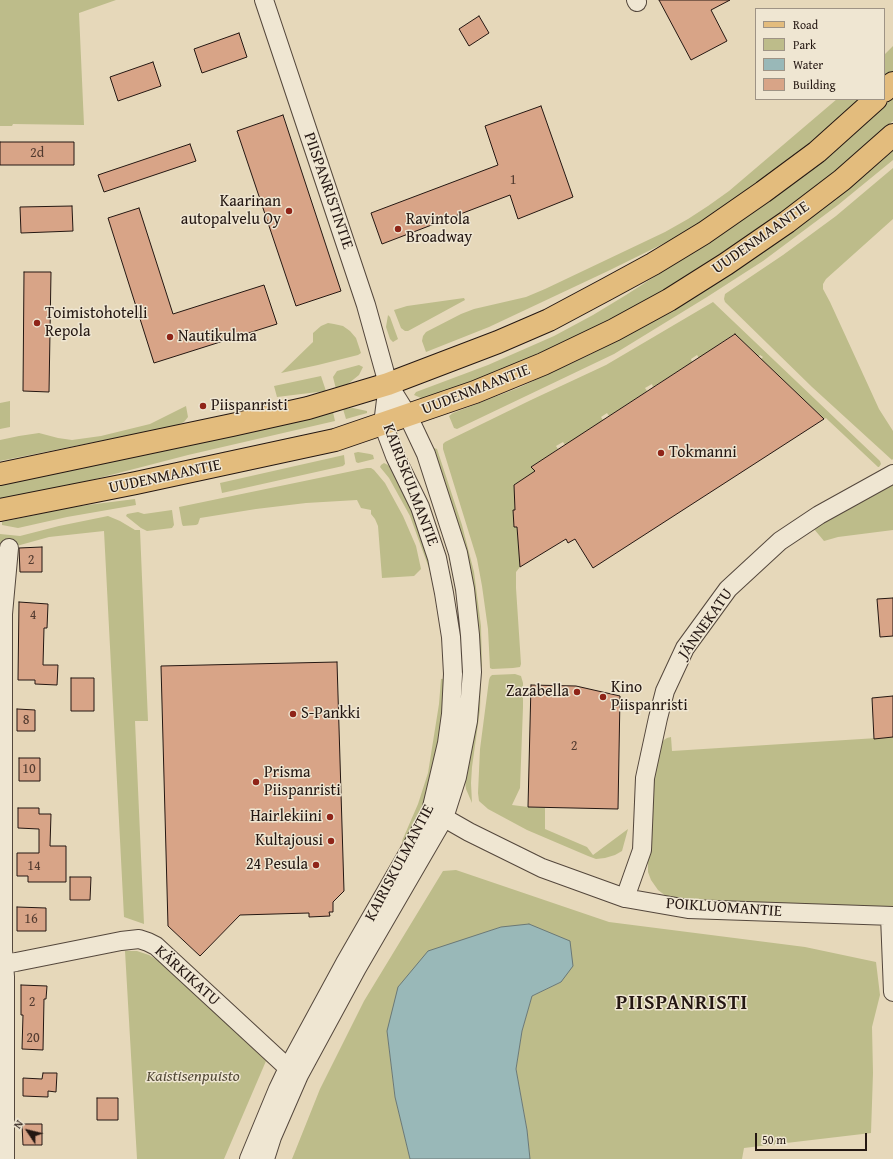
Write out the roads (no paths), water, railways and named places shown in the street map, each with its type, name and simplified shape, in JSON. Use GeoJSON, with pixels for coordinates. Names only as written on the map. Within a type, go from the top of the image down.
{"type":"FeatureCollection","features":[{"type":"Feature","properties":{"kind":"main road"},"geometry":{"type":"LineString","coordinates":[[885,90],[893,83]]}},
{"type":"Feature","properties":{"kind":"main road"},"geometry":{"type":"LineString","coordinates":[[0,474],[308,408],[388,384],[498,342],[549,320],[653,264],[704,233],[817,152],[875,100]]}},
{"type":"Feature","properties":{"kind":"main road","name":"UUDENMAANTIE"},"geometry":{"type":"LineString","coordinates":[[0,510],[136,483],[335,440],[475,392],[543,364],[614,330],[669,300],[726,264],[787,222],[842,180],[893,135]]}},
{"type":"Feature","properties":{"kind":"street","name":"PIISPANRISTINTIE"},"geometry":{"type":"LineString","coordinates":[[264,0],[366,305],[388,384]]}},
{"type":"Feature","properties":{"kind":"street","name":"KAIRISKULMANTIE"},"geometry":{"type":"LineString","coordinates":[[249,1159],[278,1089],[293,1071],[357,968],[457,777],[468,721],[472,672],[470,635],[465,590],[458,553],[426,454],[408,416],[388,384]]}},
{"type":"Feature","properties":{"kind":"street","name":"KAIRISKULMANTIE"},"geometry":{"type":"LineString","coordinates":[[388,384],[383,424],[395,456],[420,507],[437,558],[451,636],[453,674],[451,714],[437,814]]}},
{"type":"Feature","properties":{"kind":"street","name":"JÄNNEKATU"},"geometry":{"type":"LineString","coordinates":[[625,898],[642,850],[645,778],[658,718],[665,690],[685,648],[728,589],[780,541],[819,515],[893,474]]}},
{"type":"Feature","properties":{"kind":"street"},"geometry":{"type":"LineString","coordinates":[[5,1159],[3,614],[9,548]]}},
{"type":"Feature","properties":{"kind":"street","name":"POIKLUOMANTIE"},"geometry":{"type":"LineString","coordinates":[[437,814],[469,832],[542,868],[625,898],[688,909],[892,916]]}},
{"type":"Feature","properties":{"kind":"street"},"geometry":{"type":"LineString","coordinates":[[892,916],[893,992]]}},
{"type":"Feature","properties":{"kind":"street","name":"KÄRKIKATU"},"geometry":{"type":"LineString","coordinates":[[4,964],[121,941],[139,939],[148,942],[156,946],[293,1071]]}},
{"type":"Feature","properties":{"kind":"street","name":"KAIRISKULMANTIE"},"geometry":{"type":"LineString","coordinates":[[265,1159],[289,1095],[293,1071]]}},
{"type":"Feature","properties":{"kind":"water"},"geometry":{"type":"Polygon","coordinates":[[[529,924],[570,941],[573,966],[561,982],[532,996],[522,1031],[516,1069],[527,1130],[530,1159],[410,1159],[395,1097],[387,1031],[398,987],[428,951],[501,927],[529,924]]]}},
{"type":"Feature","properties":{"kind":"place","name":"Kaarinan autopalvelu Oy"},"geometry":{"type":"Point","coordinates":[289,211]}},
{"type":"Feature","properties":{"kind":"place","name":"Ravintola Broadway"},"geometry":{"type":"Point","coordinates":[398,229]}},
{"type":"Feature","properties":{"kind":"place","name":"Toimistohotelli Repola"},"geometry":{"type":"Point","coordinates":[37,323]}},
{"type":"Feature","properties":{"kind":"place","name":"Nautikulma"},"geometry":{"type":"Point","coordinates":[170,337]}},
{"type":"Feature","properties":{"kind":"place","name":"Piispanristi"},"geometry":{"type":"Point","coordinates":[203,406]}},
{"type":"Feature","properties":{"kind":"place","name":"Tokmanni"},"geometry":{"type":"Point","coordinates":[661,453]}},
{"type":"Feature","properties":{"kind":"place","name":"Zazabella"},"geometry":{"type":"Point","coordinates":[577,692]}},
{"type":"Feature","properties":{"kind":"place","name":"Kino Piispanristi"},"geometry":{"type":"Point","coordinates":[603,697]}},
{"type":"Feature","properties":{"kind":"place","name":"S-Pankki"},"geometry":{"type":"Point","coordinates":[293,714]}},
{"type":"Feature","properties":{"kind":"place","name":"Prisma Piispanristi"},"geometry":{"type":"Point","coordinates":[256,782]}},
{"type":"Feature","properties":{"kind":"place","name":"Hairlekiini"},"geometry":{"type":"Point","coordinates":[330,817]}},
{"type":"Feature","properties":{"kind":"place","name":"Kultajousi"},"geometry":{"type":"Point","coordinates":[331,841]}},
{"type":"Feature","properties":{"kind":"place","name":"24 Pesula"},"geometry":{"type":"Point","coordinates":[316,865]}},
{"type":"Feature","properties":{"kind":"district","name":"PIISPANRISTI"},"geometry":{"type":"Point","coordinates":[682,1004]}},
{"type":"Feature","properties":{"kind":"park label","name":"Kaistisenpuisto"},"geometry":{"type":"Point","coordinates":[193,1077]}}]}
